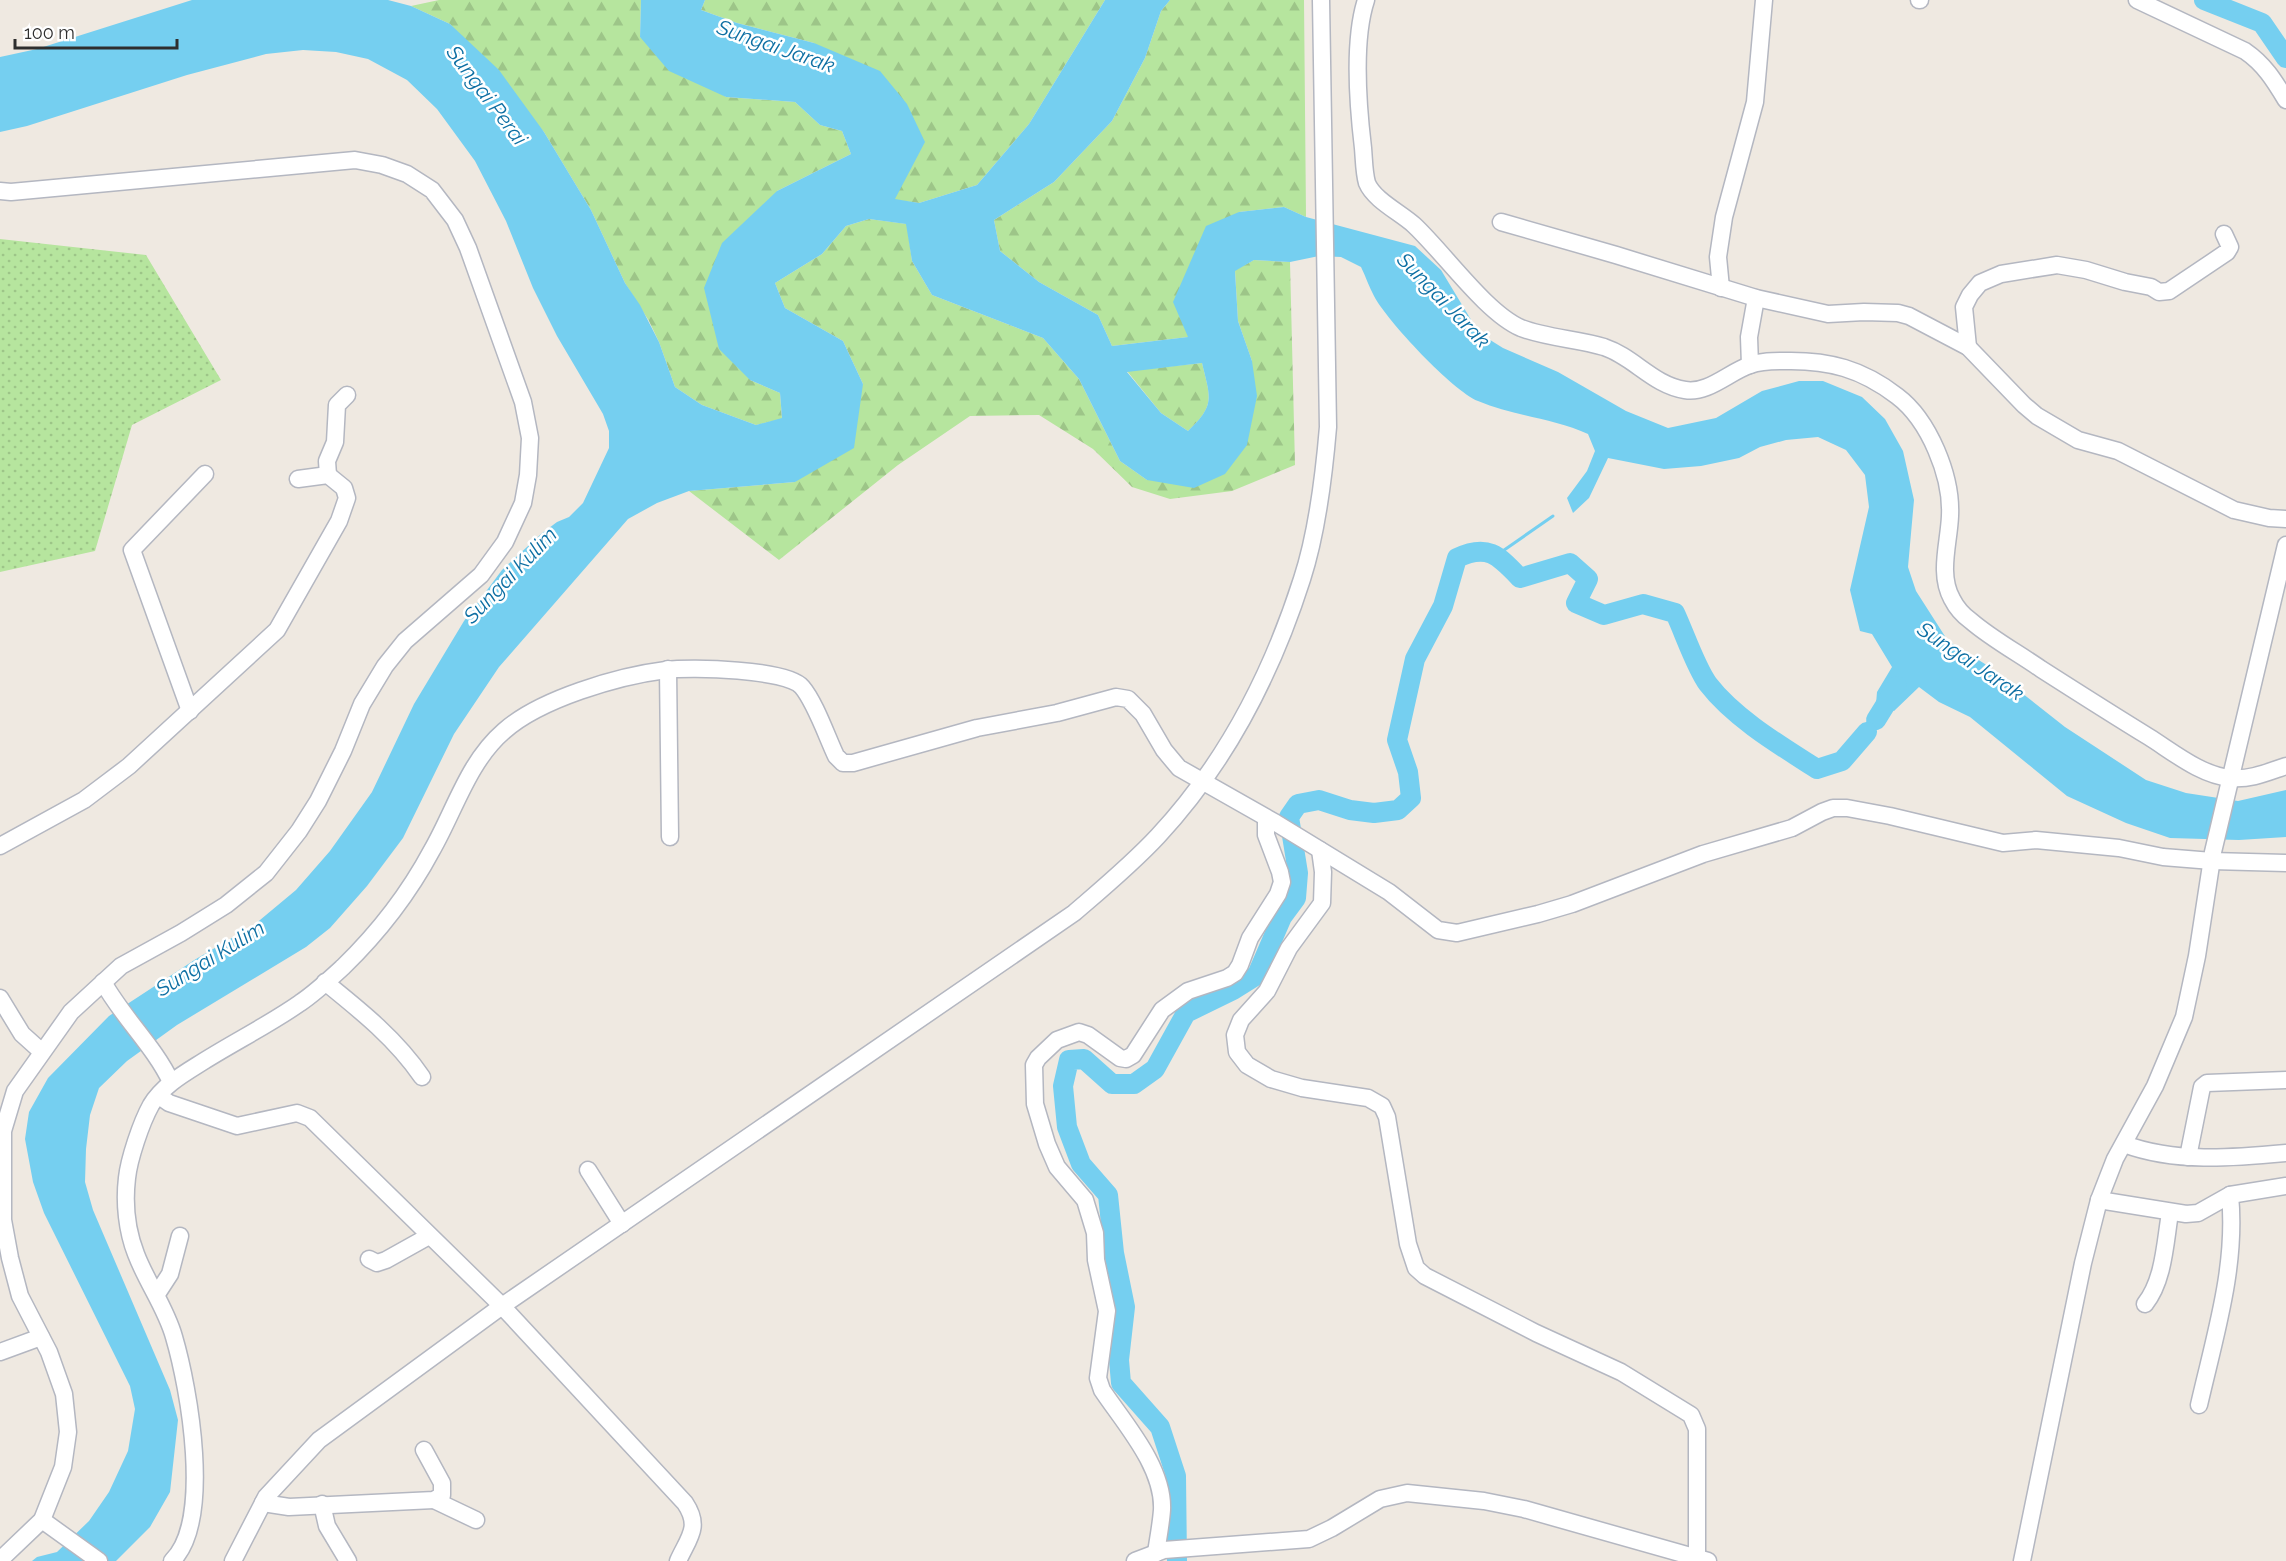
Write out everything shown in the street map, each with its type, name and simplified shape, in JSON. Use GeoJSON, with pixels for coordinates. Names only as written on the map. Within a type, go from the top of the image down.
{"type":"FeatureCollection","features":[{"type":"Feature","properties":{"kind":"street"},"geometry":{"type":"LineString","coordinates":[[233,1561],[263,1503],[319,1440],[502,1306],[1074,912],[1130,866],[1179,812],[1202,782],[1246,716],[1278,644],[1303,578],[1321,493],[1328,427],[1321,0]]}},
{"type":"Feature","properties":{"kind":"street"},"geometry":{"type":"LineString","coordinates":[[1366,0],[1360,29],[1359,62],[1360,128],[1367,183],[1375,196],[1413,224],[1500,316],[1522,328],[1604,347],[1623,355],[1668,386],[1690,391],[1708,386],[1750,364],[1784,360],[1811,360],[1835,364],[1877,382],[1901,399],[1919,420],[1933,443],[1942,465],[1950,491],[1945,576],[1951,598],[1968,619],[2082,695],[2228,786]]}},
{"type":"Feature","properties":{"kind":"street"},"geometry":{"type":"LineString","coordinates":[[1721,288],[1718,257],[1724,217],[1755,102],[1764,0]]}},
{"type":"Feature","properties":{"kind":"street"},"geometry":{"type":"LineString","coordinates":[[2137,0],[2245,51],[2268,71],[2286,100]]}},
{"type":"Feature","properties":{"kind":"street"},"geometry":{"type":"LineString","coordinates":[[0,191],[34,190],[355,160],[382,165],[407,174],[432,190],[456,220],[523,402],[530,438],[528,475],[523,503],[506,542],[481,575],[405,641],[385,666],[362,704],[343,751],[318,801],[299,831],[266,873],[226,905],[122,966],[103,982],[71,1011],[15,1091],[3,1131],[3,1221],[20,1296],[49,1352],[64,1394],[68,1432],[63,1467],[45,1523],[0,1560]]}},
{"type":"Feature","properties":{"kind":"street"},"geometry":{"type":"LineString","coordinates":[[1501,222],[1756,298],[1828,314],[1864,312],[1898,313],[1909,316],[1968,347],[2037,416],[2078,440],[2118,451],[2234,510],[2269,518],[2286,519]]}},
{"type":"Feature","properties":{"kind":"street"},"geometry":{"type":"LineString","coordinates":[[1968,347],[1964,307],[1980,283],[2001,274],[2057,265],[2086,270],[2124,282],[2151,286],[2159,292],[2169,291],[2227,252],[2230,247],[2223,234]]}},
{"type":"Feature","properties":{"kind":"street"},"geometry":{"type":"LineString","coordinates":[[1750,364],[1749,337],[1756,298]]}},
{"type":"Feature","properties":{"kind":"street"},"geometry":{"type":"LineString","coordinates":[[328,475],[327,461],[335,442],[337,405],[346,395]]}},
{"type":"Feature","properties":{"kind":"street"},"geometry":{"type":"LineString","coordinates":[[190,711],[132,550],[205,474]]}},
{"type":"Feature","properties":{"kind":"street"},"geometry":{"type":"LineString","coordinates":[[0,846],[84,800],[129,766],[277,630],[339,520],[347,498],[344,488],[328,475],[298,478]]}},
{"type":"Feature","properties":{"kind":"street"},"geometry":{"type":"LineString","coordinates":[[2022,1561],[2082,1263],[2099,1200],[2115,1159],[2155,1086],[2184,1017],[2197,956],[2212,857],[2286,545]]}},
{"type":"Feature","properties":{"kind":"street"},"geometry":{"type":"LineString","coordinates":[[668,669],[669,837]]}},
{"type":"Feature","properties":{"kind":"street"},"geometry":{"type":"LineString","coordinates":[[172,1561],[186,1539],[194,1510],[194,1461],[187,1390],[173,1334],[157,1294],[136,1255],[127,1220],[127,1177],[138,1137],[151,1104],[159,1096],[168,1075],[303,1002],[343,966],[389,917],[432,852],[480,757],[505,730],[540,708],[600,684],[668,669],[736,670],[788,677],[800,684],[807,694],[836,756],[843,763],[853,764],[977,728],[1057,713],[1116,697],[1128,699],[1143,714],[1164,750],[1179,768],[1389,892],[1438,930],[1457,933],[1572,904],[1703,854],[1792,828],[1833,808],[1847,808],[1890,816],[2003,843],[2037,840],[2119,848],[2163,857],[2212,857],[2286,863]]}},
{"type":"Feature","properties":{"kind":"street"},"geometry":{"type":"LineString","coordinates":[[2228,786],[2286,766]]}},
{"type":"Feature","properties":{"kind":"street"},"geometry":{"type":"LineString","coordinates":[[1160,1551],[1162,1508],[1157,1482],[1143,1448],[1102,1390],[1098,1378],[1106,1332],[1107,1311],[1100,1279],[1095,1233],[1084,1200],[1058,1167],[1047,1144],[1035,1104],[1034,1065],[1057,1040],[1079,1032],[1088,1035],[1120,1058],[1126,1059],[1133,1055],[1162,1010],[1188,991],[1235,973],[1250,938],[1278,894],[1282,882],[1266,835],[1271,821]]}},
{"type":"Feature","properties":{"kind":"street"},"geometry":{"type":"LineString","coordinates":[[1135,1561],[1160,1551],[1309,1539],[1380,1499],[1407,1493],[1484,1501],[1524,1509],[1703,1559],[1697,1429],[1691,1415],[1621,1372],[1536,1333],[1425,1276],[1416,1268],[1408,1244],[1388,1117],[1382,1106],[1368,1098],[1302,1088],[1271,1079],[1248,1065],[1237,1052],[1235,1035],[1241,1020],[1267,991],[1289,948],[1322,903],[1323,872],[1314,847]]}},
{"type":"Feature","properties":{"kind":"street"},"geometry":{"type":"LineString","coordinates":[[103,982],[168,1075]]}},
{"type":"Feature","properties":{"kind":"street"},"geometry":{"type":"LineString","coordinates":[[325,982],[368,1017],[406,1053],[422,1077]]}},
{"type":"Feature","properties":{"kind":"street"},"geometry":{"type":"LineString","coordinates":[[0,998],[22,1034],[42,1052]]}},
{"type":"Feature","properties":{"kind":"street"},"geometry":{"type":"LineString","coordinates":[[2188,1157],[2202,1087],[2207,1083],[2286,1080]]}},
{"type":"Feature","properties":{"kind":"street"},"geometry":{"type":"LineString","coordinates":[[159,1096],[169,1103],[237,1126],[297,1113],[310,1118],[502,1306],[689,1509],[693,1515],[694,1526],[678,1561]]}},
{"type":"Feature","properties":{"kind":"street"},"geometry":{"type":"LineString","coordinates":[[2124,1144],[2142,1150],[2188,1157],[2286,1153]]}},
{"type":"Feature","properties":{"kind":"street"},"geometry":{"type":"LineString","coordinates":[[588,1170],[622,1224]]}},
{"type":"Feature","properties":{"kind":"street"},"geometry":{"type":"LineString","coordinates":[[2099,1200],[2170,1213],[2198,1213],[2230,1195],[2286,1186]]}},
{"type":"Feature","properties":{"kind":"street"},"geometry":{"type":"LineString","coordinates":[[2199,1405],[2223,1306],[2230,1259],[2232,1213],[2230,1195]]}},
{"type":"Feature","properties":{"kind":"street"},"geometry":{"type":"LineString","coordinates":[[2145,1304],[2158,1281],[2170,1213]]}},
{"type":"Feature","properties":{"kind":"street"},"geometry":{"type":"LineString","coordinates":[[157,1294],[170,1274],[180,1236]]}},
{"type":"Feature","properties":{"kind":"street"},"geometry":{"type":"LineString","coordinates":[[369,1259],[377,1263],[386,1260],[429,1236]]}},
{"type":"Feature","properties":{"kind":"street"},"geometry":{"type":"LineString","coordinates":[[0,1352],[40,1337]]}},
{"type":"Feature","properties":{"kind":"street"},"geometry":{"type":"LineString","coordinates":[[424,1450],[442,1483],[442,1495],[434,1500]]}},
{"type":"Feature","properties":{"kind":"street"},"geometry":{"type":"LineString","coordinates":[[263,1503],[289,1507],[434,1500],[476,1520]]}},
{"type":"Feature","properties":{"kind":"street"},"geometry":{"type":"LineString","coordinates":[[322,1504],[327,1526],[348,1561]]}},
{"type":"Feature","properties":{"kind":"street"},"geometry":{"type":"LineString","coordinates":[[45,1523],[99,1561]]}},
{"type":"Feature","properties":{"kind":"green space"},"geometry":{"type":"Polygon","coordinates":[[[439,0],[641,0],[640,37],[726,97],[795,102],[820,125],[842,131],[851,154],[777,191],[750,380],[780,393],[782,419],[756,425],[702,405],[675,387],[649,321],[625,283],[591,210],[544,132],[450,24],[411,6],[439,0]]]}},
{"type":"Feature","properties":{"kind":"green space"},"geometry":{"type":"Polygon","coordinates":[[[705,0],[1105,0],[1029,124],[977,185],[919,203],[895,200],[814,43],[737,23],[701,10],[705,0]]]}},
{"type":"Feature","properties":{"kind":"green space"},"geometry":{"type":"Polygon","coordinates":[[[1170,0],[1304,0],[1306,217],[1284,207],[1239,212],[1188,337],[1112,346],[1098,315],[1039,282],[1000,251],[994,220],[1054,182],[1112,121],[1145,58],[1161,11],[1170,0]]]}},
{"type":"Feature","properties":{"kind":"green space"},"geometry":{"type":"Polygon","coordinates":[[[869,219],[907,224],[912,261],[932,295],[1043,338],[1079,379],[1120,461],[1147,480],[1252,361],[1238,321],[1235,270],[1254,260],[1290,262],[1295,465],[1232,491],[1170,499],[1132,487],[1093,449],[1039,415],[970,416],[898,465],[779,560],[689,491],[795,482],[863,384],[843,341],[785,308],[775,283],[822,254],[846,226],[869,219]]]}},
{"type":"Feature","properties":{"kind":"green space"},"geometry":{"type":"Polygon","coordinates":[[[0,239],[146,255],[221,380],[132,425],[95,551],[0,572],[0,239]]]}},
{"type":"Feature","properties":{"kind":"green space"},"geometry":{"type":"Polygon","coordinates":[[[1202,363],[1207,384],[1207,407],[1188,431],[1161,413],[1127,371],[1202,363]]]}},
{"type":"Feature","properties":{"kind":"water"},"geometry":{"type":"Polygon","coordinates":[[[192,0],[388,0],[411,6],[450,24],[499,70],[544,132],[591,210],[625,283],[640,305],[659,342],[675,387],[702,405],[756,425],[782,418],[780,393],[750,380],[719,349],[704,288],[722,243],[777,191],[851,154],[842,131],[820,125],[795,102],[726,97],[669,71],[640,37],[641,0],[705,0],[701,10],[737,23],[814,43],[880,71],[907,104],[925,142],[895,199],[919,203],[977,185],[1029,124],[1105,0],[1170,0],[1161,11],[1145,58],[1112,121],[1054,182],[994,220],[1000,251],[1039,282],[1098,315],[1112,346],[1188,337],[1173,302],[1206,226],[1239,212],[1284,207],[1306,217],[1415,246],[1441,270],[1479,333],[1503,348],[1558,372],[1626,411],[1668,428],[1716,418],[1762,391],[1799,381],[1823,381],[1862,397],[1885,419],[1903,451],[1914,500],[1908,567],[1916,591],[1948,641],[1985,664],[2065,727],[2146,780],[2186,793],[2238,801],[2286,790],[2286,837],[2239,840],[2170,838],[2126,823],[2067,796],[1970,717],[1939,702],[1919,687],[1894,711],[1876,704],[1877,692],[1892,667],[1872,634],[1860,631],[1850,590],[1869,507],[1865,475],[1846,450],[1818,437],[1786,440],[1760,447],[1739,458],[1701,466],[1664,469],[1608,458],[1589,498],[1573,513],[1567,498],[1587,471],[1595,451],[1588,434],[1561,424],[1491,406],[1467,395],[1438,370],[1392,322],[1374,296],[1361,267],[1341,257],[1319,256],[1290,262],[1254,260],[1235,271],[1238,321],[1252,361],[1257,396],[1247,445],[1225,474],[1194,488],[1147,480],[1120,461],[1079,379],[1043,338],[932,295],[912,261],[906,224],[869,219],[846,226],[822,254],[775,283],[785,308],[843,341],[863,384],[854,448],[795,482],[689,491],[657,503],[628,519],[499,667],[454,734],[403,838],[367,886],[330,928],[306,947],[177,1025],[127,1061],[99,1088],[90,1115],[85,1182],[93,1210],[170,1390],[178,1420],[170,1492],[150,1527],[116,1561],[32,1561],[37,1557],[57,1552],[89,1521],[109,1492],[128,1451],[135,1409],[130,1386],[44,1213],[33,1182],[25,1139],[29,1112],[48,1078],[109,1016],[196,959],[254,925],[296,890],[330,851],[372,792],[414,704],[464,621],[502,570],[541,534],[557,522],[569,517],[583,503],[609,448],[609,431],[603,414],[557,336],[533,288],[506,221],[475,161],[437,109],[407,80],[368,59],[336,52],[303,50],[266,54],[187,75],[27,126],[0,132],[0,57],[37,49],[192,0]],[[1202,363],[1127,372],[1161,413],[1188,431],[1207,407],[1208,393],[1202,363]]]}},
{"type":"Feature","properties":{"kind":"waterway"},"geometry":{"type":"LineString","coordinates":[[2204,0],[2262,23],[2286,58]]}},
{"type":"Feature","properties":{"kind":"waterway"},"geometry":{"type":"LineString","coordinates":[[1497,555],[1553,516]]}},
{"type":"Feature","properties":{"kind":"waterway"},"geometry":{"type":"LineString","coordinates":[[1177,1561],[1176,1476],[1160,1427],[1121,1383],[1119,1360],[1125,1307],[1114,1253],[1108,1195],[1081,1164],[1067,1127],[1063,1086],[1069,1060],[1084,1059],[1112,1084],[1134,1084],[1155,1069],[1186,1013],[1233,990],[1257,975],[1282,917],[1296,898],[1298,873],[1289,817],[1298,804],[1319,800],[1350,810],[1374,813],[1398,810],[1411,798],[1408,772],[1397,740],[1415,659],[1443,606],[1457,558],[1477,552],[1492,554],[1506,563],[1520,578],[1570,563],[1588,579],[1576,603],[1604,615],[1643,604],[1675,613],[1699,669],[1708,684],[1744,720],[1817,769],[1842,761],[1867,732]]}},
{"type":"Feature","properties":{"kind":"waterway"},"geometry":{"type":"LineString","coordinates":[[1876,720],[1897,686]]}},
{"type":"Feature","properties":{"kind":"water label","name":"Sungai Jarak"},"geometry":{"type":"Point","coordinates":[776,46]}},
{"type":"Feature","properties":{"kind":"water label","name":"Sungai Perai"},"geometry":{"type":"Point","coordinates":[487,95]}},
{"type":"Feature","properties":{"kind":"water label","name":"Sungai Jarak"},"geometry":{"type":"Point","coordinates":[1444,300]}},
{"type":"Feature","properties":{"kind":"water label","name":"Sungai Kulim"},"geometry":{"type":"Point","coordinates":[510,575]}},
{"type":"Feature","properties":{"kind":"water label","name":"Sungai Jarak"},"geometry":{"type":"Point","coordinates":[1971,661]}},
{"type":"Feature","properties":{"kind":"water label","name":"Sungai Kulim"},"geometry":{"type":"Point","coordinates":[210,958]}}]}
